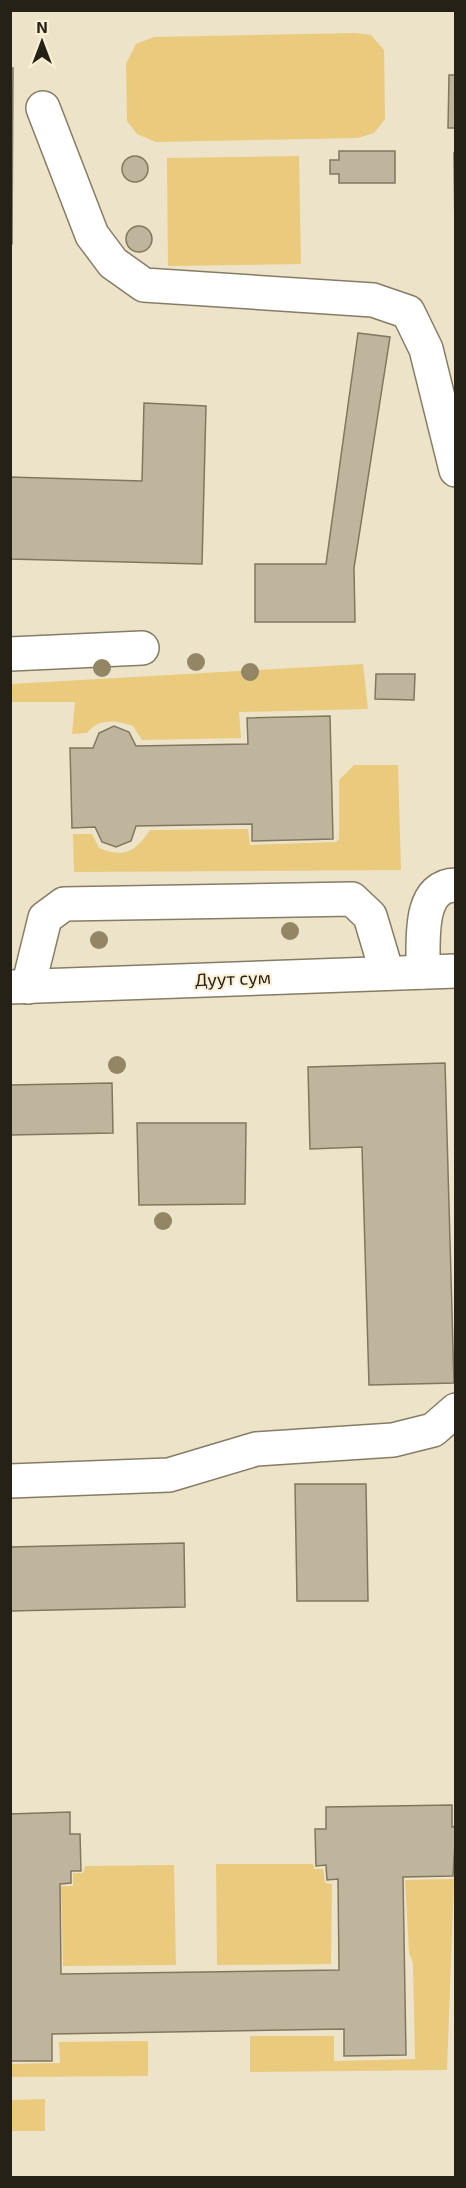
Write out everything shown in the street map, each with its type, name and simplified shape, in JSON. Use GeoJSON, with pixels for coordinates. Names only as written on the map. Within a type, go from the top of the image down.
{"type":"FeatureCollection","features":[{"type":"Feature","properties":{"kind":"street"},"geometry":{"type":"LineString","coordinates":[[43,108],[92,235],[113,263],[144,285],[373,300],[408,312],[426,349],[456,470]]}},
{"type":"Feature","properties":{"kind":"street"},"geometry":{"type":"LineString","coordinates":[[10,654],[142,648]]}},
{"type":"Feature","properties":{"kind":"street"},"geometry":{"type":"LineString","coordinates":[[423,972],[425,914],[431,898],[447,885],[456,885]]}},
{"type":"Feature","properties":{"kind":"street"},"geometry":{"type":"LineString","coordinates":[[19,987],[45,918],[64,904],[352,898],[370,916],[387,974]]}},
{"type":"Feature","properties":{"kind":"street","name":"Дуут сум"},"geometry":{"type":"LineString","coordinates":[[19,987],[456,971]]}},
{"type":"Feature","properties":{"kind":"street"},"geometry":{"type":"LineString","coordinates":[[10,1481],[170,1475],[256,1449],[393,1440],[433,1430],[456,1410]]}},
{"type":"Feature","properties":{"kind":"shaded area"},"geometry":{"type":"Polygon","coordinates":[[[356,33],[371,35],[384,50],[385,119],[374,133],[358,138],[156,142],[137,134],[127,121],[126,64],[136,44],[154,37],[356,33]]]}},
{"type":"Feature","properties":{"kind":"shaded area"},"geometry":{"type":"Polygon","coordinates":[[[299,156],[301,264],[168,266],[167,158],[299,156]]]}},
{"type":"Feature","properties":{"kind":"shaded area"},"geometry":{"type":"Polygon","coordinates":[[[363,664],[368,709],[239,712],[241,738],[142,740],[133,726],[109,722],[97,724],[87,733],[72,734],[75,702],[11,702],[11,684],[363,664]]]}},
{"type":"Feature","properties":{"kind":"shaded area"},"geometry":{"type":"Polygon","coordinates":[[[354,765],[398,765],[401,870],[74,872],[73,834],[92,834],[99,848],[116,853],[134,848],[150,830],[248,829],[250,845],[336,842],[339,839],[339,780],[354,765]]]}},
{"type":"Feature","properties":{"kind":"shaded area"},"geometry":{"type":"Polygon","coordinates":[[[216,1864],[313,1864],[314,1869],[323,1869],[325,1883],[332,1884],[331,1964],[217,1965],[216,1864]]]}},
{"type":"Feature","properties":{"kind":"shaded area"},"geometry":{"type":"Polygon","coordinates":[[[174,1865],[176,1965],[63,1966],[61,1886],[73,1886],[73,1873],[83,1873],[85,1866],[174,1865]]]}},
{"type":"Feature","properties":{"kind":"shaded area"},"geometry":{"type":"Polygon","coordinates":[[[454,1879],[447,2070],[250,2072],[250,2036],[334,2036],[334,2061],[415,2059],[413,1963],[409,1953],[405,1880],[454,1879]]]}},
{"type":"Feature","properties":{"kind":"shaded area"},"geometry":{"type":"Polygon","coordinates":[[[148,2041],[148,2076],[11,2077],[11,2064],[60,2063],[59,2042],[148,2041]]]}},
{"type":"Feature","properties":{"kind":"shaded area"},"geometry":{"type":"Polygon","coordinates":[[[45,2099],[45,2131],[11,2131],[11,2100],[45,2099]]]}},
{"type":"Feature","properties":{"kind":"building"},"geometry":{"type":"Polygon","coordinates":[[[10,68],[13,68],[12,244],[10,244],[10,68]]]}},
{"type":"Feature","properties":{"kind":"building"},"geometry":{"type":"Polygon","coordinates":[[[449,75],[456,75],[456,128],[448,128],[449,75]]]}},
{"type":"Feature","properties":{"kind":"building"},"geometry":{"type":"Polygon","coordinates":[[[339,151],[395,151],[395,183],[339,183],[339,174],[330,174],[330,160],[339,160],[339,151]]]}},
{"type":"Feature","properties":{"kind":"building"},"geometry":{"type":"Polygon","coordinates":[[[454,153],[456,153],[455,235],[454,153]]]}},
{"type":"Feature","properties":{"kind":"building"},"geometry":{"type":"Polygon","coordinates":[[[135,156],[145,159],[148,169],[145,179],[135,182],[125,179],[122,169],[125,159],[135,156]]]}},
{"type":"Feature","properties":{"kind":"building"},"geometry":{"type":"Polygon","coordinates":[[[139,226],[148,230],[152,239],[148,248],[139,252],[130,248],[126,239],[130,230],[139,226]]]}},
{"type":"Feature","properties":{"kind":"building"},"geometry":{"type":"Polygon","coordinates":[[[358,333],[390,337],[354,568],[355,622],[255,622],[255,564],[326,564],[358,333]]]}},
{"type":"Feature","properties":{"kind":"building"},"geometry":{"type":"Polygon","coordinates":[[[144,403],[206,406],[202,564],[10,559],[10,477],[142,481],[144,403]]]}},
{"type":"Feature","properties":{"kind":"building"},"geometry":{"type":"Polygon","coordinates":[[[376,674],[415,674],[414,700],[375,699],[376,674]]]}},
{"type":"Feature","properties":{"kind":"building"},"geometry":{"type":"Polygon","coordinates":[[[330,716],[333,839],[252,841],[252,824],[136,826],[131,841],[116,847],[102,842],[95,827],[72,828],[70,748],[93,748],[99,733],[114,726],[129,732],[136,746],[248,744],[247,718],[330,716]]]}},
{"type":"Feature","properties":{"kind":"building"},"geometry":{"type":"Polygon","coordinates":[[[445,1063],[454,1383],[369,1385],[362,1147],[310,1149],[308,1067],[445,1063]]]}},
{"type":"Feature","properties":{"kind":"building"},"geometry":{"type":"Polygon","coordinates":[[[112,1083],[113,1133],[10,1135],[10,1085],[112,1083]]]}},
{"type":"Feature","properties":{"kind":"building"},"geometry":{"type":"Polygon","coordinates":[[[137,1123],[246,1123],[245,1204],[139,1205],[137,1123]]]}},
{"type":"Feature","properties":{"kind":"building"},"geometry":{"type":"Polygon","coordinates":[[[295,1484],[366,1484],[368,1601],[297,1601],[295,1484]]]}},
{"type":"Feature","properties":{"kind":"building"},"geometry":{"type":"Polygon","coordinates":[[[184,1543],[185,1607],[10,1611],[10,1547],[184,1543]]]}},
{"type":"Feature","properties":{"kind":"building"},"geometry":{"type":"Polygon","coordinates":[[[452,1805],[452,1827],[456,1826],[453,1876],[403,1877],[406,2055],[344,2056],[344,2029],[52,2034],[52,2061],[10,2061],[10,1814],[70,1812],[70,1834],[80,1834],[81,1871],[71,1871],[71,1883],[60,1884],[61,1974],[339,1970],[338,1879],[327,1880],[326,1865],[316,1866],[315,1829],[326,1829],[326,1807],[452,1805]]]}}]}
